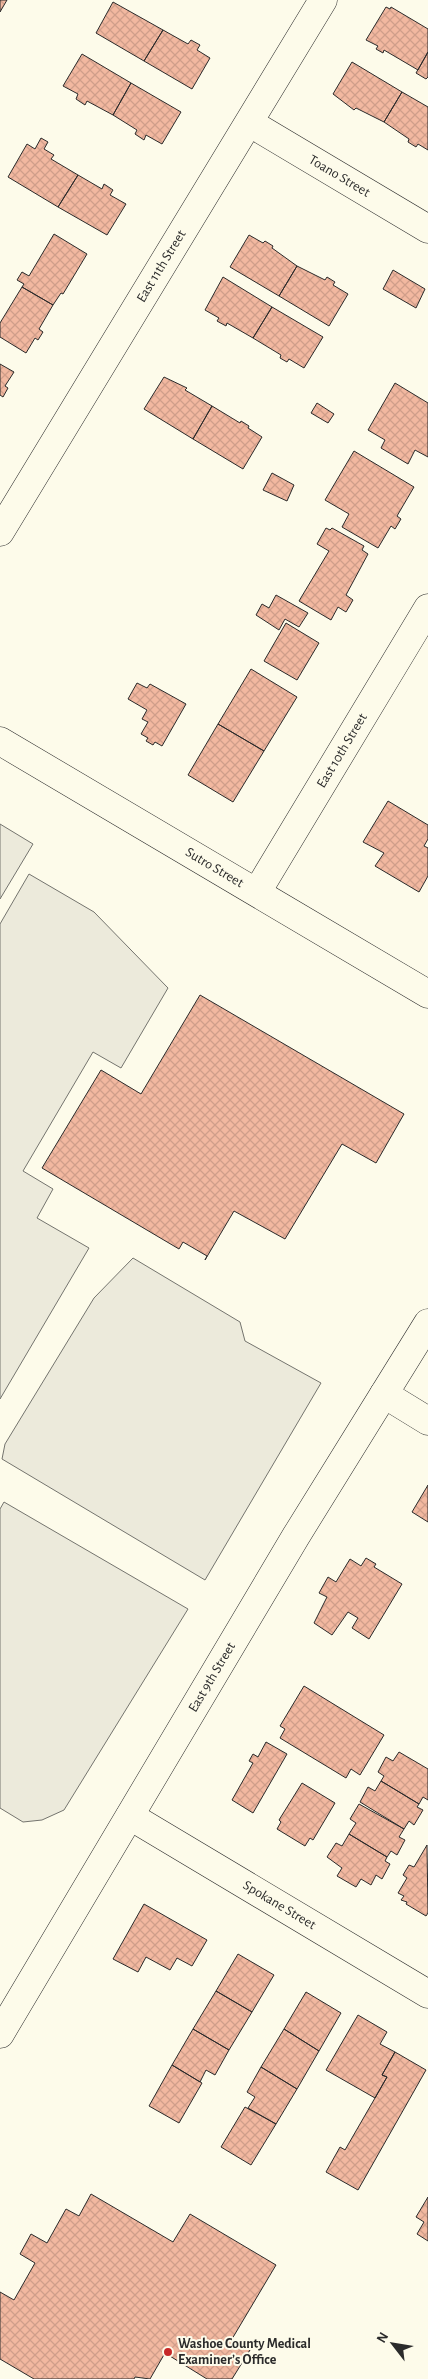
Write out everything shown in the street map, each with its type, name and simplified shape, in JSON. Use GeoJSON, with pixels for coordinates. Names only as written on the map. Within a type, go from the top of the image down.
{"type":"FeatureCollection","features":[{"type":"Feature","properties":{"kind":"street","name":"East 11th Street"},"geometry":{"type":"LineString","coordinates":[[0,532],[323,0]]}},
{"type":"Feature","properties":{"kind":"street","name":"Toano Street"},"geometry":{"type":"LineString","coordinates":[[250,122],[428,229]]}},
{"type":"Feature","properties":{"kind":"street","name":"East 10th Street"},"geometry":{"type":"LineString","coordinates":[[258,892],[428,608]]}},
{"type":"Feature","properties":{"kind":"street","name":"Sutro Street"},"geometry":{"type":"LineString","coordinates":[[0,741],[428,994]]}},
{"type":"Feature","properties":{"kind":"street","name":"East 9th Street"},"geometry":{"type":"LineString","coordinates":[[0,2034],[296,1536],[428,1322]]}},
{"type":"Feature","properties":{"kind":"street"},"geometry":{"type":"LineString","coordinates":[[384,1394],[428,1421]]}},
{"type":"Feature","properties":{"kind":"street","name":"Spokane Street"},"geometry":{"type":"LineString","coordinates":[[130,1816],[428,1994]]}},
{"type":"Feature","properties":{"kind":"shaded area"},"geometry":{"type":"Polygon","coordinates":[[[0,824],[33,844],[0,899],[0,824]]]}},
{"type":"Feature","properties":{"kind":"shaded area"},"geometry":{"type":"Polygon","coordinates":[[[29,874],[94,912],[168,988],[121,1068],[93,1052],[23,1171],[53,1189],[37,1218],[89,1248],[0,1399],[0,924],[29,874]]]}},
{"type":"Feature","properties":{"kind":"shaded area"},"geometry":{"type":"Polygon","coordinates":[[[133,1258],[240,1322],[245,1341],[321,1383],[205,1580],[2,1459],[5,1444],[94,1298],[133,1258]]]}},
{"type":"Feature","properties":{"kind":"shaded area"},"geometry":{"type":"Polygon","coordinates":[[[4,1502],[188,1609],[64,1810],[42,1820],[23,1822],[0,1808],[0,1509],[4,1502]]]}},
{"type":"Feature","properties":{"kind":"building"},"geometry":{"type":"Polygon","coordinates":[[[0,0],[7,0],[0,12],[0,0]]]}},
{"type":"Feature","properties":{"kind":"building"},"geometry":{"type":"Polygon","coordinates":[[[113,2],[163,30],[144,61],[96,33],[113,2]]]}},
{"type":"Feature","properties":{"kind":"building"},"geometry":{"type":"Polygon","coordinates":[[[386,7],[390,9],[391,7],[428,29],[428,52],[418,70],[384,50],[383,53],[376,49],[378,46],[366,40],[386,7]]]}},
{"type":"Feature","properties":{"kind":"building"},"geometry":{"type":"Polygon","coordinates":[[[163,30],[188,44],[191,40],[200,45],[197,50],[210,58],[192,89],[144,61],[163,30]]]}},
{"type":"Feature","properties":{"kind":"building"},"geometry":{"type":"Polygon","coordinates":[[[428,52],[428,77],[426,79],[416,73],[428,52]]]}},
{"type":"Feature","properties":{"kind":"building"},"geometry":{"type":"Polygon","coordinates":[[[82,54],[131,83],[113,115],[87,101],[85,105],[76,99],[78,94],[63,86],[82,54]]]}},
{"type":"Feature","properties":{"kind":"building"},"geometry":{"type":"Polygon","coordinates":[[[352,62],[402,92],[384,122],[356,108],[354,110],[333,94],[352,62]]]}},
{"type":"Feature","properties":{"kind":"building"},"geometry":{"type":"Polygon","coordinates":[[[131,83],[181,112],[162,144],[146,135],[144,140],[135,134],[137,130],[113,115],[131,83]]]}},
{"type":"Feature","properties":{"kind":"building"},"geometry":{"type":"Polygon","coordinates":[[[402,92],[428,107],[428,150],[418,144],[416,147],[408,142],[409,139],[384,122],[402,92]]]}},
{"type":"Feature","properties":{"kind":"building"},"geometry":{"type":"Polygon","coordinates":[[[41,138],[48,142],[44,149],[54,155],[51,159],[78,175],[58,207],[8,177],[27,144],[35,149],[41,138]]]}},
{"type":"Feature","properties":{"kind":"building"},"geometry":{"type":"Polygon","coordinates":[[[78,175],[102,189],[104,184],[113,190],[110,195],[126,204],[107,235],[58,207],[78,175]]]}},
{"type":"Feature","properties":{"kind":"building"},"geometry":{"type":"Polygon","coordinates":[[[54,234],[87,254],[63,294],[61,293],[53,305],[22,287],[24,284],[17,280],[22,272],[29,276],[54,234]]]}},
{"type":"Feature","properties":{"kind":"building"},"geometry":{"type":"Polygon","coordinates":[[[249,235],[273,246],[272,248],[297,266],[279,296],[230,267],[249,235]]]}},
{"type":"Feature","properties":{"kind":"building"},"geometry":{"type":"Polygon","coordinates":[[[297,266],[325,280],[327,277],[335,282],[333,285],[348,294],[329,326],[279,296],[297,266]]]}},
{"type":"Feature","properties":{"kind":"building"},"geometry":{"type":"Polygon","coordinates":[[[393,270],[425,289],[416,308],[383,289],[393,270]]]}},
{"type":"Feature","properties":{"kind":"building"},"geometry":{"type":"Polygon","coordinates":[[[223,277],[272,307],[253,338],[227,323],[226,326],[217,321],[219,318],[205,310],[223,277]]]}},
{"type":"Feature","properties":{"kind":"building"},"geometry":{"type":"Polygon","coordinates":[[[22,287],[53,305],[39,329],[43,332],[38,340],[35,338],[26,353],[0,337],[0,323],[22,287]]]}},
{"type":"Feature","properties":{"kind":"building"},"geometry":{"type":"Polygon","coordinates":[[[272,307],[323,337],[304,368],[289,359],[287,362],[280,358],[281,355],[253,338],[272,307]]]}},
{"type":"Feature","properties":{"kind":"building"},"geometry":{"type":"Polygon","coordinates":[[[0,364],[14,372],[5,386],[8,388],[3,397],[0,395],[0,364]]]}},
{"type":"Feature","properties":{"kind":"building"},"geometry":{"type":"Polygon","coordinates":[[[164,377],[187,388],[185,390],[212,406],[193,439],[144,409],[164,377]]]}},
{"type":"Feature","properties":{"kind":"building"},"geometry":{"type":"Polygon","coordinates":[[[395,383],[428,403],[428,457],[415,450],[408,464],[381,448],[385,440],[368,430],[395,383]]]}},
{"type":"Feature","properties":{"kind":"building"},"geometry":{"type":"Polygon","coordinates":[[[317,403],[334,414],[328,423],[311,413],[317,403]]]}},
{"type":"Feature","properties":{"kind":"building"},"geometry":{"type":"Polygon","coordinates":[[[212,406],[240,423],[241,421],[262,437],[243,469],[193,439],[212,406]]]}},
{"type":"Feature","properties":{"kind":"building"},"geometry":{"type":"Polygon","coordinates":[[[354,451],[414,487],[397,516],[401,519],[395,529],[391,526],[378,548],[342,527],[349,514],[325,500],[354,451]]]}},
{"type":"Feature","properties":{"kind":"building"},"geometry":{"type":"Polygon","coordinates":[[[272,473],[294,485],[287,501],[263,490],[272,473]]]}},
{"type":"Feature","properties":{"kind":"building"},"geometry":{"type":"Polygon","coordinates":[[[326,528],[330,530],[332,528],[364,546],[362,550],[368,554],[346,595],[353,600],[346,612],[338,607],[331,620],[299,601],[329,551],[317,544],[326,528]]]}},
{"type":"Feature","properties":{"kind":"building"},"geometry":{"type":"Polygon","coordinates":[[[276,595],[308,613],[299,627],[285,619],[279,630],[256,615],[262,604],[269,608],[276,595]]]}},
{"type":"Feature","properties":{"kind":"building"},"geometry":{"type":"Polygon","coordinates":[[[286,623],[319,643],[297,680],[264,661],[286,623]]]}},
{"type":"Feature","properties":{"kind":"building"},"geometry":{"type":"Polygon","coordinates":[[[251,669],[297,697],[264,751],[218,724],[251,669]]]}},
{"type":"Feature","properties":{"kind":"building"},"geometry":{"type":"Polygon","coordinates":[[[137,683],[147,688],[150,684],[186,704],[162,746],[155,742],[153,745],[146,741],[148,738],[141,734],[148,722],[142,719],[147,710],[128,699],[137,683]]]}},
{"type":"Feature","properties":{"kind":"building"},"geometry":{"type":"Polygon","coordinates":[[[218,724],[264,751],[233,802],[188,775],[218,724]]]}},
{"type":"Feature","properties":{"kind":"building"},"geometry":{"type":"Polygon","coordinates":[[[388,801],[428,825],[428,839],[424,846],[428,848],[428,876],[419,892],[375,866],[384,853],[363,842],[388,801]]]}},
{"type":"Feature","properties":{"kind":"building"},"geometry":{"type":"Polygon","coordinates":[[[200,995],[404,1114],[376,1163],[342,1144],[285,1239],[234,1211],[205,1260],[207,1256],[183,1242],[179,1249],[42,1168],[101,1070],[141,1094],[200,995]]]}},
{"type":"Feature","properties":{"kind":"building"},"geometry":{"type":"Polygon","coordinates":[[[428,1485],[428,1522],[412,1512],[428,1485]]]}},
{"type":"Feature","properties":{"kind":"building"},"geometry":{"type":"Polygon","coordinates":[[[366,1558],[376,1564],[374,1567],[402,1584],[369,1639],[352,1628],[358,1618],[348,1612],[332,1635],[314,1623],[327,1597],[319,1593],[328,1577],[336,1582],[350,1559],[361,1566],[366,1558]]]}},
{"type":"Feature","properties":{"kind":"building"},"geometry":{"type":"Polygon","coordinates":[[[304,1686],[384,1735],[360,1775],[351,1769],[346,1778],[280,1738],[285,1729],[280,1726],[304,1686]]]}},
{"type":"Feature","properties":{"kind":"building"},"geometry":{"type":"Polygon","coordinates":[[[266,1742],[287,1754],[253,1813],[232,1800],[253,1763],[249,1761],[253,1754],[258,1757],[266,1742]]]}},
{"type":"Feature","properties":{"kind":"building"},"geometry":{"type":"Polygon","coordinates":[[[399,1752],[428,1769],[428,1800],[423,1797],[419,1804],[381,1781],[384,1776],[378,1772],[386,1757],[393,1761],[399,1752]]]}},
{"type":"Feature","properties":{"kind":"building"},"geometry":{"type":"Polygon","coordinates":[[[381,1781],[419,1804],[417,1807],[423,1810],[414,1825],[409,1821],[404,1829],[360,1802],[368,1787],[375,1791],[381,1781]]]}},
{"type":"Feature","properties":{"kind":"building"},"geometry":{"type":"Polygon","coordinates":[[[302,1783],[335,1803],[313,1840],[310,1838],[305,1846],[277,1829],[281,1822],[279,1820],[302,1783]]]}},
{"type":"Feature","properties":{"kind":"building"},"geometry":{"type":"Polygon","coordinates":[[[359,1804],[404,1829],[399,1837],[405,1840],[397,1855],[391,1851],[387,1857],[349,1834],[356,1823],[350,1819],[359,1804]]]}},
{"type":"Feature","properties":{"kind":"building"},"geometry":{"type":"Polygon","coordinates":[[[349,1834],[387,1857],[385,1861],[390,1864],[382,1879],[376,1875],[371,1885],[361,1879],[356,1887],[337,1876],[342,1868],[327,1857],[336,1843],[342,1846],[349,1834]]]}},
{"type":"Feature","properties":{"kind":"building"},"geometry":{"type":"Polygon","coordinates":[[[427,1845],[428,1913],[426,1916],[406,1904],[407,1902],[401,1900],[404,1896],[398,1893],[407,1878],[403,1875],[409,1865],[414,1867],[427,1845]]]}},
{"type":"Feature","properties":{"kind":"building"},"geometry":{"type":"Polygon","coordinates":[[[144,1904],[207,1940],[192,1966],[177,1958],[170,1970],[146,1957],[138,1972],[113,1959],[144,1904]]]}},
{"type":"Feature","properties":{"kind":"building"},"geometry":{"type":"Polygon","coordinates":[[[238,1954],[274,1975],[252,2012],[216,1991],[238,1954]]]}},
{"type":"Feature","properties":{"kind":"building"},"geometry":{"type":"Polygon","coordinates":[[[216,1991],[252,2012],[229,2050],[193,2029],[216,1991]]]}},
{"type":"Feature","properties":{"kind":"building"},"geometry":{"type":"Polygon","coordinates":[[[306,1992],[341,2013],[319,2051],[284,2029],[306,1992]]]}},
{"type":"Feature","properties":{"kind":"building"},"geometry":{"type":"Polygon","coordinates":[[[358,2015],[387,2032],[380,2044],[395,2052],[382,2075],[387,2077],[375,2098],[326,2070],[358,2015]]]}},
{"type":"Feature","properties":{"kind":"building"},"geometry":{"type":"Polygon","coordinates":[[[193,2029],[229,2050],[215,2075],[206,2070],[200,2082],[172,2065],[193,2029]]]}},
{"type":"Feature","properties":{"kind":"building"},"geometry":{"type":"Polygon","coordinates":[[[284,2029],[319,2051],[297,2089],[261,2067],[284,2029]]]}},
{"type":"Feature","properties":{"kind":"building"},"geometry":{"type":"Polygon","coordinates":[[[395,2052],[426,2070],[358,2190],[326,2172],[340,2147],[345,2150],[375,2098],[387,2077],[382,2075],[395,2052]]]}},
{"type":"Feature","properties":{"kind":"building"},"geometry":{"type":"Polygon","coordinates":[[[172,2065],[202,2083],[179,2123],[149,2106],[172,2065]]]}},
{"type":"Feature","properties":{"kind":"building"},"geometry":{"type":"Polygon","coordinates":[[[261,2067],[297,2089],[276,2124],[248,2108],[255,2097],[247,2092],[261,2067]]]}},
{"type":"Feature","properties":{"kind":"building"},"geometry":{"type":"Polygon","coordinates":[[[245,2107],[276,2124],[251,2165],[221,2147],[245,2107]]]}},
{"type":"Feature","properties":{"kind":"building"},"geometry":{"type":"Polygon","coordinates":[[[91,2194],[173,2242],[190,2214],[276,2265],[232,2339],[250,2350],[232,2379],[207,2379],[165,2353],[150,2379],[135,2377],[134,2379],[34,2379],[0,2359],[0,2292],[14,2300],[35,2263],[20,2254],[31,2234],[47,2243],[66,2209],[79,2216],[91,2194]]]}},
{"type":"Feature","properties":{"kind":"building"},"geometry":{"type":"Polygon","coordinates":[[[428,2197],[428,2241],[417,2234],[424,2222],[416,2217],[428,2197]]]}},
{"type":"Feature","properties":{"kind":"place","name":"Washoe County Medical Examiner’s Office"},"geometry":{"type":"Point","coordinates":[168,2352]}}]}
